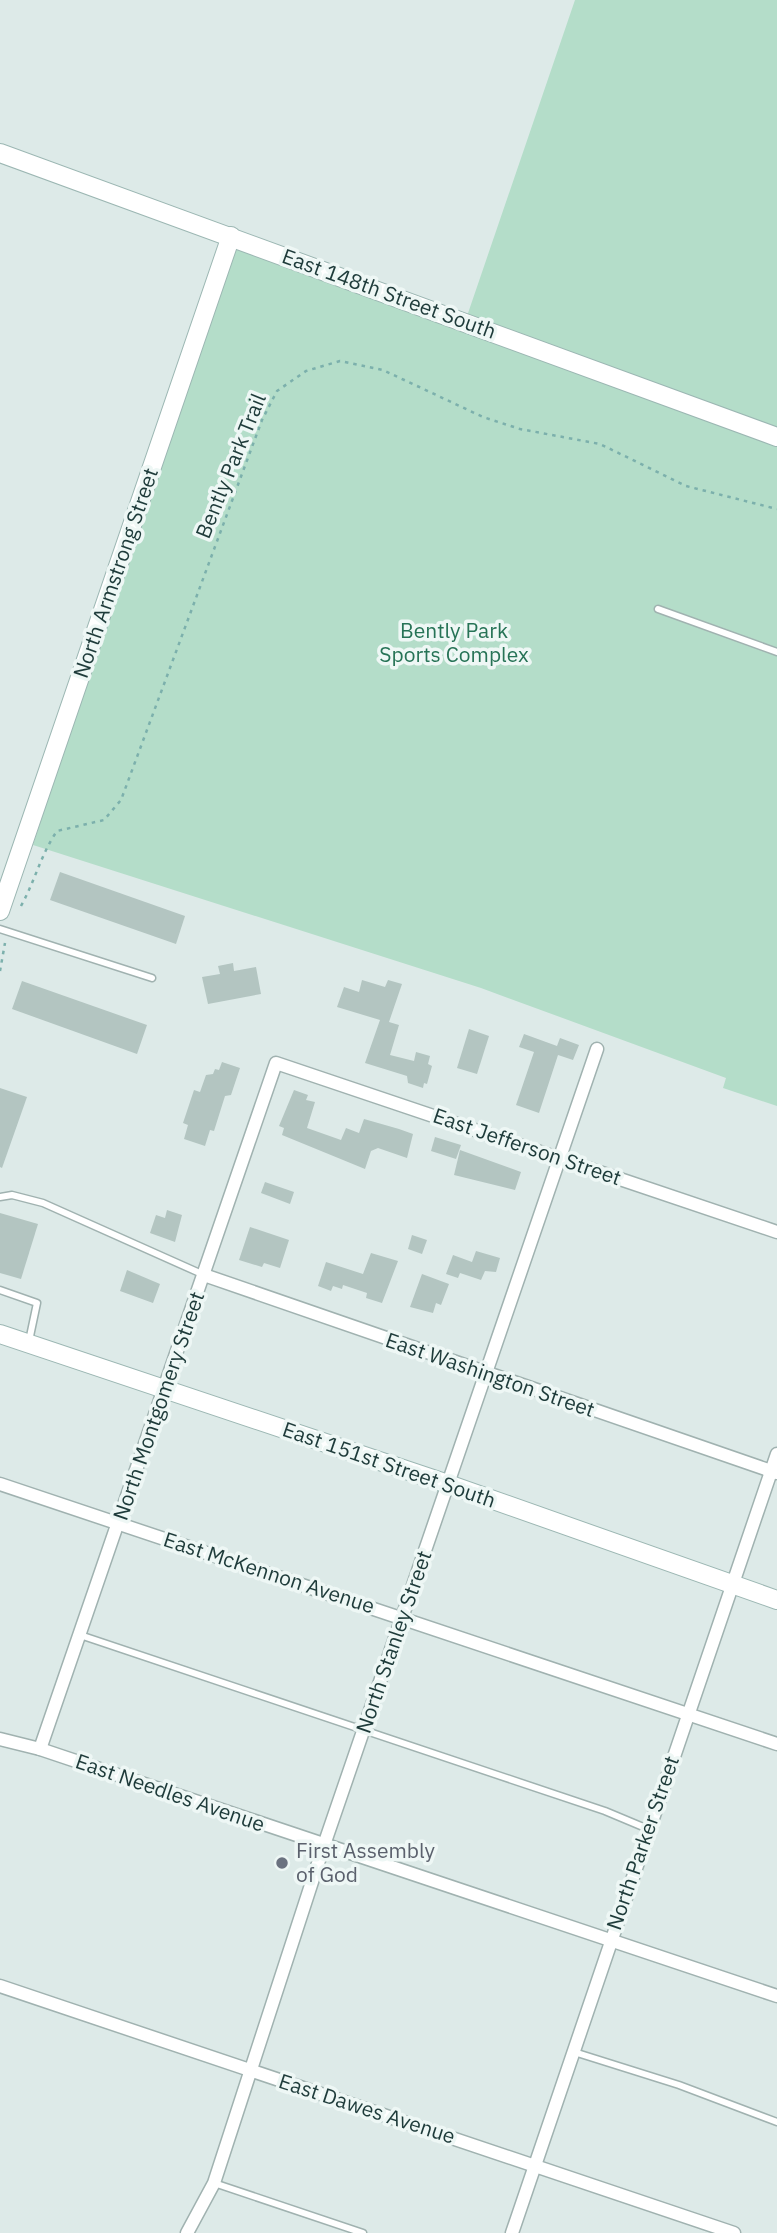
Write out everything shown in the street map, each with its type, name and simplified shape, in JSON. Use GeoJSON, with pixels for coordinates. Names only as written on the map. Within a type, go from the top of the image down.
{"type":"FeatureCollection","features":[{"type":"Feature","properties":{"kind":"street","name":"East 148th Street South"},"geometry":{"type":"LineString","coordinates":[[0,153],[777,437]]}},
{"type":"Feature","properties":{"kind":"street","name":"North Armstrong Street"},"geometry":{"type":"LineString","coordinates":[[0,911],[231,236]]}},
{"type":"Feature","properties":{"kind":"street","name":"North Stanley Street"},"geometry":{"type":"LineString","coordinates":[[187,2233],[214,2183],[324,1845],[562,1158],[597,1049]]}},
{"type":"Feature","properties":{"kind":"street","name":"East Jefferson Street"},"geometry":{"type":"LineString","coordinates":[[276,1063],[777,1232]]}},
{"type":"Feature","properties":{"kind":"street","name":"North Montgomery Street"},"geometry":{"type":"LineString","coordinates":[[40,1748],[276,1063]]}},
{"type":"Feature","properties":{"kind":"street","name":"East Washington Street"},"geometry":{"type":"LineString","coordinates":[[204,1275],[774,1472]]}},
{"type":"Feature","properties":{"kind":"street","name":"East 151st Street South"},"geometry":{"type":"LineString","coordinates":[[0,1334],[448,1484],[777,1601]]}},
{"type":"Feature","properties":{"kind":"street","name":"North Parker Street"},"geometry":{"type":"LineString","coordinates":[[512,2233],[731,1585],[774,1472],[777,1454]]}},
{"type":"Feature","properties":{"kind":"street","name":"East McKennon Avenue"},"geometry":{"type":"LineString","coordinates":[[0,1483],[404,1616],[777,1744]]}},
{"type":"Feature","properties":{"kind":"street","name":"East Needles Avenue"},"geometry":{"type":"LineString","coordinates":[[0,1739],[40,1748],[777,1996]]}},
{"type":"Feature","properties":{"kind":"street","name":"East Dawes Avenue"},"geometry":{"type":"LineString","coordinates":[[0,1986],[734,2233]]}},
{"type":"Feature","properties":{"kind":"lane"},"geometry":{"type":"LineString","coordinates":[[658,608],[777,652]]}},
{"type":"Feature","properties":{"kind":"lane"},"geometry":{"type":"LineString","coordinates":[[4,930],[152,978]]}},
{"type":"Feature","properties":{"kind":"lane"},"geometry":{"type":"LineString","coordinates":[[0,1197],[12,1195],[43,1203],[204,1275]]}},
{"type":"Feature","properties":{"kind":"lane"},"geometry":{"type":"LineString","coordinates":[[0,1290],[37,1303],[28,1344]]}},
{"type":"Feature","properties":{"kind":"lane"},"geometry":{"type":"LineString","coordinates":[[80,1635],[605,1811],[648,1829]]}},
{"type":"Feature","properties":{"kind":"lane"},"geometry":{"type":"LineString","coordinates":[[572,2052],[777,2122]]}},
{"type":"Feature","properties":{"kind":"lane"},"geometry":{"type":"LineString","coordinates":[[214,2183],[363,2233]]}},
{"type":"Feature","properties":{"kind":"path","name":"Bently Park Trail"},"geometry":{"type":"LineString","coordinates":[[0,971],[4,930],[36,880],[43,850],[57,831],[104,820],[121,800],[262,420],[277,391],[306,371],[340,361],[383,370],[484,417],[520,429],[600,444],[686,486],[777,509]]}},
{"type":"Feature","properties":{"kind":"green space","name":"Bently Park Sports Complex"},"geometry":{"type":"Polygon","coordinates":[[[575,0],[777,0],[777,1106],[723,1088],[726,1078],[481,988],[33,845],[231,236],[465,322],[575,0]]]}},
{"type":"Feature","properties":{"kind":"building"},"geometry":{"type":"Polygon","coordinates":[[[60,872],[185,916],[176,944],[50,900],[60,872]]]}},
{"type":"Feature","properties":{"kind":"building"},"geometry":{"type":"Polygon","coordinates":[[[233,963],[234,971],[256,967],[261,994],[208,1004],[202,977],[220,974],[218,966],[233,963]]]}},
{"type":"Feature","properties":{"kind":"building"},"geometry":{"type":"Polygon","coordinates":[[[362,980],[385,987],[388,980],[402,984],[389,1022],[399,1025],[390,1055],[414,1061],[416,1052],[430,1056],[428,1064],[432,1066],[427,1084],[424,1083],[423,1088],[408,1083],[407,1076],[365,1063],[380,1020],[337,1007],[344,987],[359,992],[362,980]]]}},
{"type":"Feature","properties":{"kind":"building"},"geometry":{"type":"Polygon","coordinates":[[[22,981],[147,1025],[137,1054],[12,1009],[22,981]]]}},
{"type":"Feature","properties":{"kind":"building"},"geometry":{"type":"Polygon","coordinates":[[[469,1029],[489,1036],[477,1074],[457,1068],[469,1029]]]}},
{"type":"Feature","properties":{"kind":"building"},"geometry":{"type":"Polygon","coordinates":[[[524,1034],[557,1046],[560,1038],[579,1045],[573,1060],[558,1055],[539,1113],[516,1105],[534,1052],[519,1047],[524,1034]]]}},
{"type":"Feature","properties":{"kind":"building"},"geometry":{"type":"Polygon","coordinates":[[[222,1062],[240,1068],[231,1095],[225,1096],[214,1131],[210,1130],[205,1146],[184,1139],[188,1125],[183,1123],[194,1090],[200,1092],[206,1075],[213,1074],[215,1069],[219,1070],[222,1062]]]}},
{"type":"Feature","properties":{"kind":"building"},"geometry":{"type":"Polygon","coordinates":[[[0,1088],[27,1097],[2,1168],[0,1167],[0,1088]]]}},
{"type":"Feature","properties":{"kind":"building"},"geometry":{"type":"Polygon","coordinates":[[[294,1090],[308,1095],[306,1100],[315,1102],[307,1128],[341,1140],[346,1128],[359,1133],[364,1119],[399,1129],[413,1134],[407,1158],[378,1148],[371,1151],[365,1169],[282,1135],[284,1128],[279,1126],[294,1090]]]}},
{"type":"Feature","properties":{"kind":"building"},"geometry":{"type":"Polygon","coordinates":[[[435,1137],[461,1145],[456,1159],[431,1151],[435,1137]]]}},
{"type":"Feature","properties":{"kind":"building"},"geometry":{"type":"Polygon","coordinates":[[[460,1150],[521,1172],[515,1190],[454,1175],[460,1150]]]}},
{"type":"Feature","properties":{"kind":"building"},"geometry":{"type":"Polygon","coordinates":[[[265,1182],[294,1192],[290,1204],[261,1193],[265,1182]]]}},
{"type":"Feature","properties":{"kind":"building"},"geometry":{"type":"Polygon","coordinates":[[[167,1210],[182,1215],[175,1242],[150,1233],[156,1215],[165,1218],[167,1210]]]}},
{"type":"Feature","properties":{"kind":"building"},"geometry":{"type":"Polygon","coordinates":[[[0,1213],[38,1224],[21,1279],[0,1273],[0,1213]]]}},
{"type":"Feature","properties":{"kind":"building"},"geometry":{"type":"Polygon","coordinates":[[[250,1227],[289,1240],[280,1268],[264,1263],[262,1267],[239,1260],[250,1227]]]}},
{"type":"Feature","properties":{"kind":"building"},"geometry":{"type":"Polygon","coordinates":[[[412,1235],[427,1240],[422,1254],[408,1249],[412,1235]]]}},
{"type":"Feature","properties":{"kind":"building"},"geometry":{"type":"Polygon","coordinates":[[[476,1251],[500,1258],[496,1272],[485,1271],[481,1280],[460,1273],[458,1278],[446,1274],[453,1255],[472,1262],[476,1251]]]}},
{"type":"Feature","properties":{"kind":"building"},"geometry":{"type":"Polygon","coordinates":[[[371,1253],[398,1261],[382,1303],[366,1298],[367,1293],[343,1285],[342,1289],[333,1286],[331,1291],[318,1286],[326,1262],[363,1274],[371,1253]]]}},
{"type":"Feature","properties":{"kind":"building"},"geometry":{"type":"Polygon","coordinates":[[[127,1270],[160,1284],[153,1303],[120,1291],[127,1270]]]}},
{"type":"Feature","properties":{"kind":"building"},"geometry":{"type":"Polygon","coordinates":[[[422,1274],[449,1284],[441,1305],[436,1303],[433,1313],[410,1307],[422,1274]]]}},
{"type":"Feature","properties":{"kind":"place","name":"First Assembly of God"},"geometry":{"type":"Point","coordinates":[282,1863]}}]}
